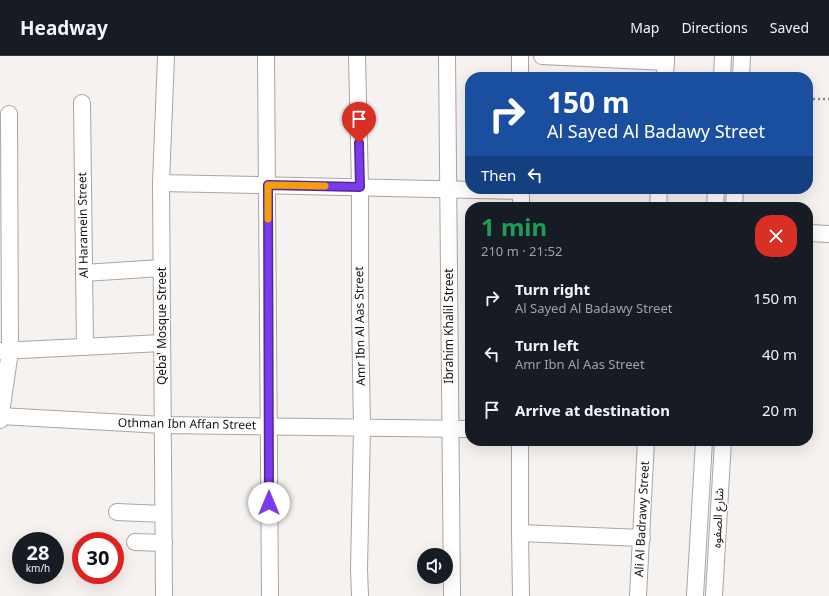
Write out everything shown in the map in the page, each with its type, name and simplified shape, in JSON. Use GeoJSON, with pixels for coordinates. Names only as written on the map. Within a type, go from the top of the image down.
{"type":"FeatureCollection","features":[{"type":"Feature","properties":{"kind":"street","name":"Qeba' Mosque Street"},"geometry":{"type":"LineString","coordinates":[[164,596],[161,183],[166,56]]}},
{"type":"Feature","properties":{"kind":"street"},"geometry":{"type":"LineString","coordinates":[[266,56],[270,596]]}},
{"type":"Feature","properties":{"kind":"street","name":"Amr Ibn Al Aas Street"},"geometry":{"type":"LineString","coordinates":[[357,56],[360,187],[362,427],[359,569],[360,596]]}},
{"type":"Feature","properties":{"kind":"street","name":"Ibrahim Khalil Street"},"geometry":{"type":"LineString","coordinates":[[447,56],[452,596]]}},
{"type":"Feature","properties":{"kind":"street"},"geometry":{"type":"LineString","coordinates":[[520,56],[520,72]]}},
{"type":"Feature","properties":{"kind":"street"},"geometry":{"type":"LineString","coordinates":[[542,56],[666,65]]}},
{"type":"Feature","properties":{"kind":"street"},"geometry":{"type":"LineString","coordinates":[[722,72],[723,56]]}},
{"type":"Feature","properties":{"kind":"street"},"geometry":{"type":"LineString","coordinates":[[741,72],[742,56]]}},
{"type":"Feature","properties":{"kind":"street","name":"Al Haramein Street"},"geometry":{"type":"LineString","coordinates":[[82,103],[85,347]]}},
{"type":"Feature","properties":{"kind":"street"},"geometry":{"type":"LineString","coordinates":[[0,420],[5,351],[9,114]]}},
{"type":"Feature","properties":{"kind":"street"},"geometry":{"type":"LineString","coordinates":[[161,183],[465,189]]}},
{"type":"Feature","properties":{"kind":"street"},"geometry":{"type":"LineString","coordinates":[[813,233],[829,234]]}},
{"type":"Feature","properties":{"kind":"street"},"geometry":{"type":"LineString","coordinates":[[84,273],[161,268]]}},
{"type":"Feature","properties":{"kind":"street"},"geometry":{"type":"LineString","coordinates":[[5,351],[162,343]]}},
{"type":"Feature","properties":{"kind":"street","name":"Othman Ibn Affan Street"},"geometry":{"type":"LineString","coordinates":[[0,416],[163,425],[465,429]]}},
{"type":"Feature","properties":{"kind":"street"},"geometry":{"type":"LineString","coordinates":[[520,446],[521,596]]}},
{"type":"Feature","properties":{"kind":"street","name":"Ali Al Badrawy Street"},"geometry":{"type":"LineString","coordinates":[[638,596],[646,446]]}},
{"type":"Feature","properties":{"kind":"street","name":"شارع الصفوه"},"geometry":{"type":"LineString","coordinates":[[695,596],[704,446]]}},
{"type":"Feature","properties":{"kind":"street","name":"شارع الصفوه"},"geometry":{"type":"LineString","coordinates":[[714,596],[723,446]]}},
{"type":"Feature","properties":{"kind":"street"},"geometry":{"type":"LineString","coordinates":[[117,512],[163,514]]}},
{"type":"Feature","properties":{"kind":"street"},"geometry":{"type":"LineString","coordinates":[[520,533],[642,538]]}},
{"type":"Feature","properties":{"kind":"street"},"geometry":{"type":"LineString","coordinates":[[135,542],[164,543]]}},
{"type":"Feature","properties":{"kind":"path"},"geometry":{"type":"LineString","coordinates":[[813,99],[829,99]]}},
{"type":"Feature","properties":{"kind":"slow traffic"},"geometry":{"type":"LineString","coordinates":[[268,219],[268,185],[325,186]]}},
{"type":"Feature","properties":{"kind":"route"},"geometry":{"type":"LineString","coordinates":[[269,503],[268,185],[360,187],[359,143]]}}]}
